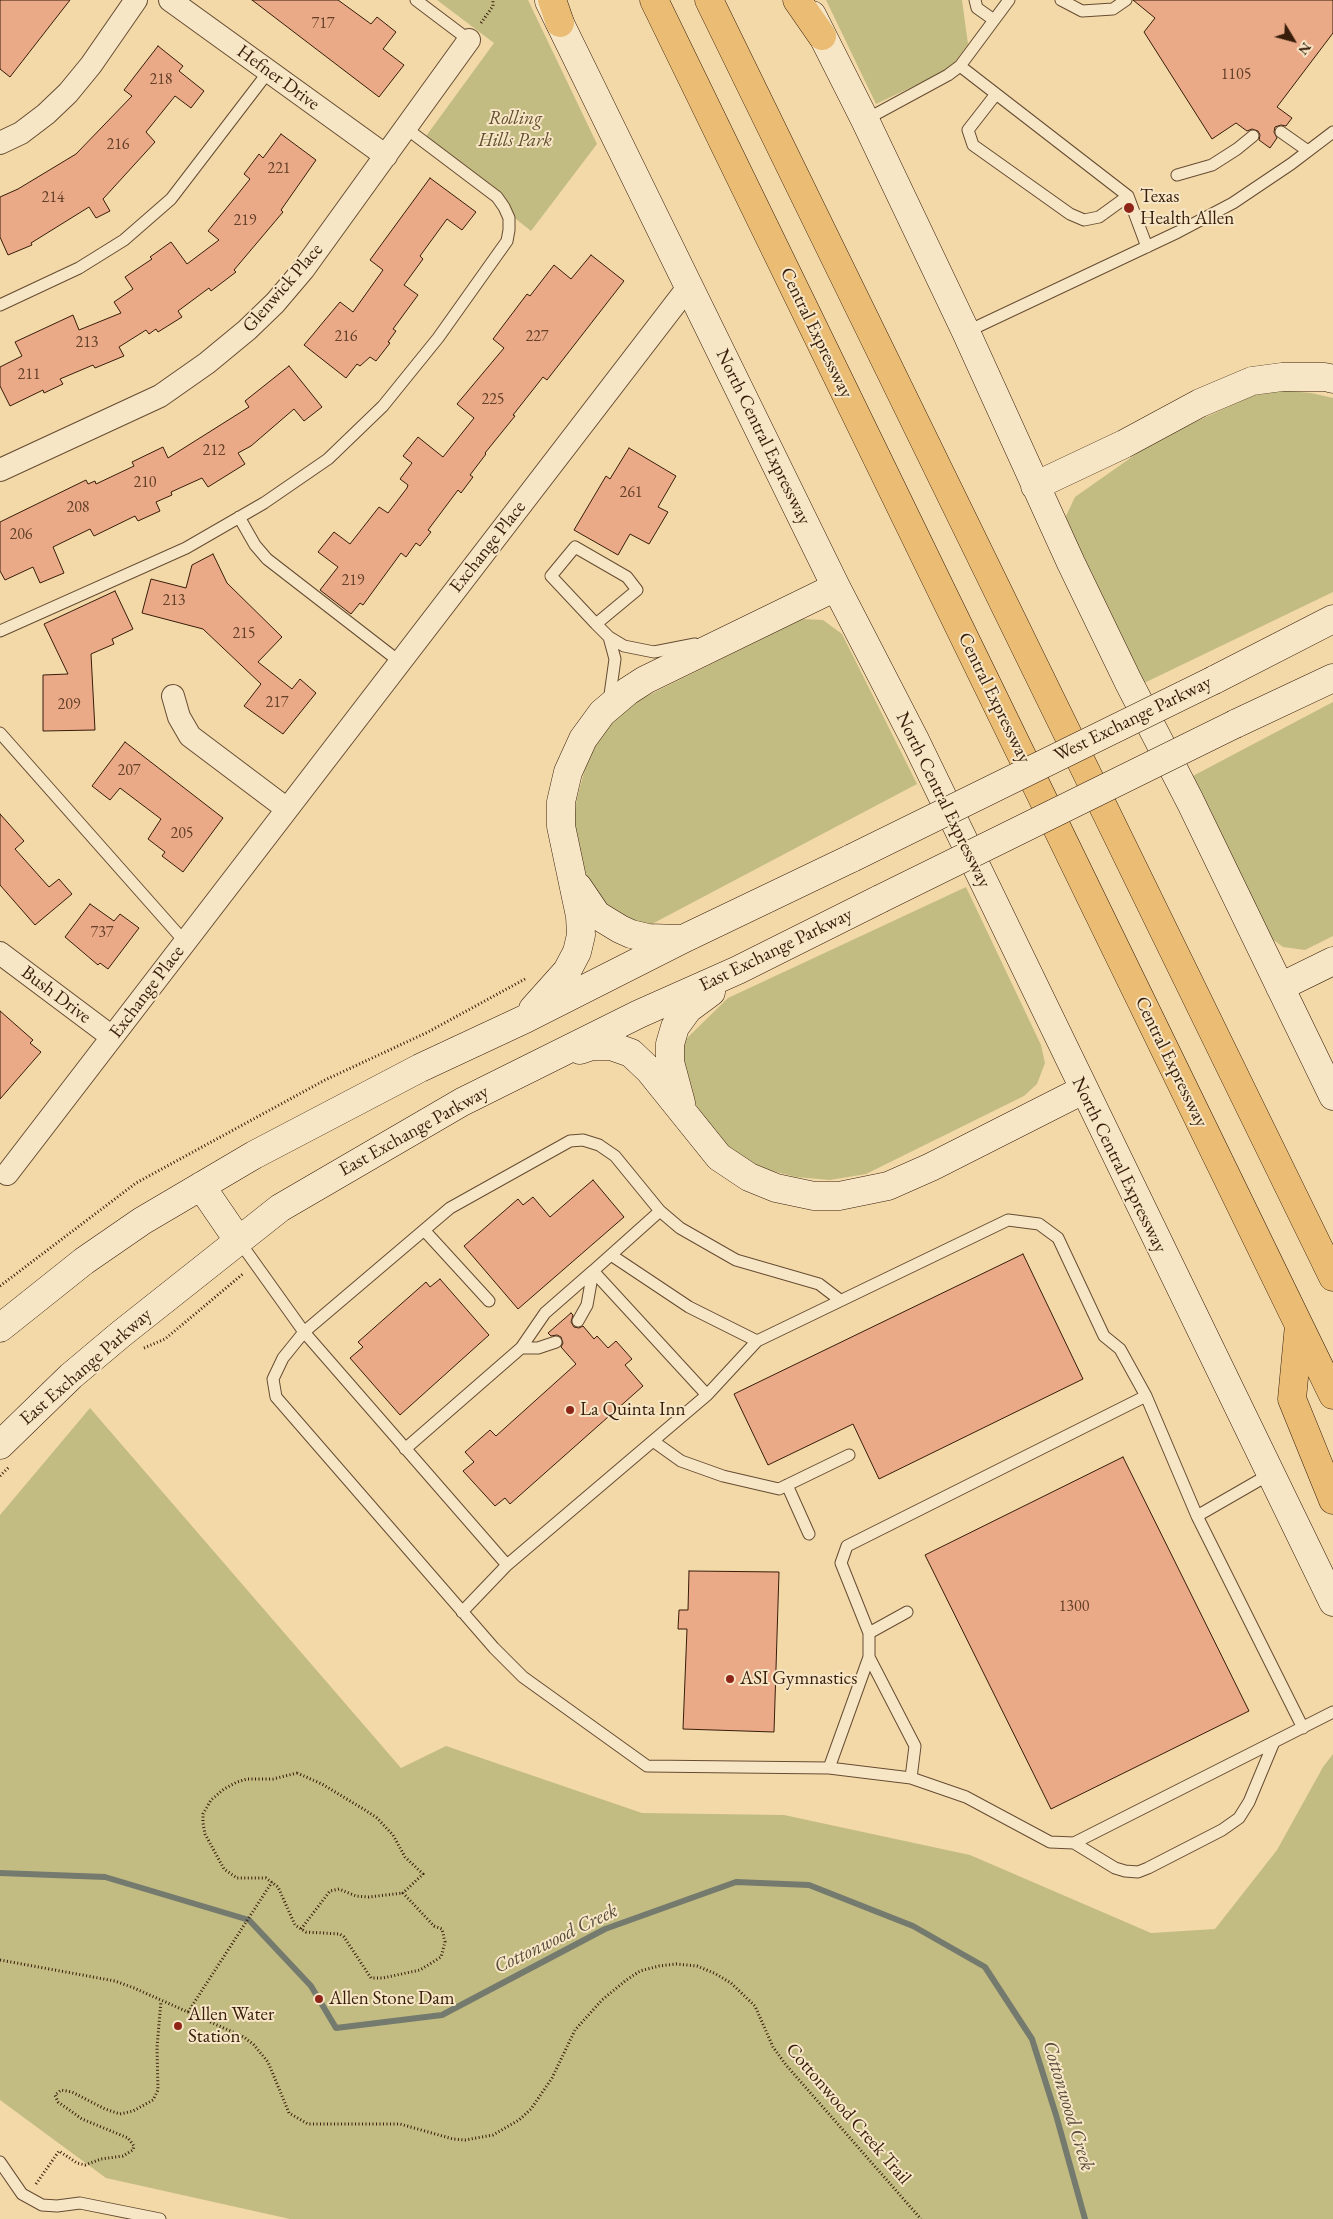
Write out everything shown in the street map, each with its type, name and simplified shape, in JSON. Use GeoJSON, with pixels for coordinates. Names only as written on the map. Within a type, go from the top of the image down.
{"type":"FeatureCollection","features":[{"type":"Feature","properties":{"kind":"highway","name":"Central Expressway"},"geometry":{"type":"LineString","coordinates":[[654,0],[1333,1395]]}},
{"type":"Feature","properties":{"kind":"highway"},"geometry":{"type":"LineString","coordinates":[[709,0],[1333,1277]]}},
{"type":"Feature","properties":{"kind":"highway"},"geometry":{"type":"LineString","coordinates":[[797,0],[822,36]]}},
{"type":"Feature","properties":{"kind":"highway"},"geometry":{"type":"LineString","coordinates":[[1286,1182],[1333,1238]]}},
{"type":"Feature","properties":{"kind":"highway"},"geometry":{"type":"LineString","coordinates":[[1299,1326],[1292,1399],[1333,1500]]}},
{"type":"Feature","properties":{"kind":"main road"},"geometry":{"type":"LineString","coordinates":[[805,0],[865,120],[966,332],[1035,486],[1124,673],[1190,801],[1333,1096]]}},
{"type":"Feature","properties":{"kind":"main road","name":"North Central Expressway"},"geometry":{"type":"LineString","coordinates":[[553,8],[836,587],[916,742],[1083,1090],[1333,1602]]}},
{"type":"Feature","properties":{"kind":"main road"},"geometry":{"type":"LineString","coordinates":[[1035,486],[1124,444],[1200,403],[1252,381],[1282,377],[1325,377],[1333,379]]}},
{"type":"Feature","properties":{"kind":"main road"},"geometry":{"type":"LineString","coordinates":[[525,1019],[567,971],[577,952],[581,935],[580,916],[561,826],[561,802],[568,772],[583,740],[608,708],[645,680],[836,587]]}},
{"type":"Feature","properties":{"kind":"main road","name":"West Exchange Parkway"},"geometry":{"type":"LineString","coordinates":[[683,939],[1214,680],[1333,619]]}},
{"type":"Feature","properties":{"kind":"main road","name":"East Exchange Parkway"},"geometry":{"type":"LineString","coordinates":[[6,1454],[71,1376],[280,1208],[356,1163],[462,1102],[639,1014],[738,970],[1333,678]]}},
{"type":"Feature","properties":{"kind":"main road"},"geometry":{"type":"LineString","coordinates":[[573,880],[598,915],[611,924],[631,934],[648,938],[683,939]]}},
{"type":"Feature","properties":{"kind":"main road"},"geometry":{"type":"LineString","coordinates":[[0,1328],[91,1256],[142,1221],[254,1155],[420,1068],[525,1019],[683,939]]}},
{"type":"Feature","properties":{"kind":"main road"},"geometry":{"type":"LineString","coordinates":[[1280,987],[1333,961]]}},
{"type":"Feature","properties":{"kind":"main road"},"geometry":{"type":"LineString","coordinates":[[685,1116],[670,1062],[670,1044],[675,1027],[688,1009],[738,970]]}},
{"type":"Feature","properties":{"kind":"main road"},"geometry":{"type":"LineString","coordinates":[[543,1062],[592,1046],[611,1046],[631,1053],[649,1070],[719,1157],[749,1177],[776,1188],[814,1196],[839,1196],[888,1186],[931,1167],[1083,1090]]}},
{"type":"Feature","properties":{"kind":"main road"},"geometry":{"type":"LineString","coordinates":[[201,1186],[238,1240]]}},
{"type":"Feature","properties":{"kind":"street"},"geometry":{"type":"LineString","coordinates":[[0,143],[21,133],[46,114],[68,93],[91,65],[136,0]]}},
{"type":"Feature","properties":{"kind":"street","name":"Hefner Drive"},"geometry":{"type":"LineString","coordinates":[[170,0],[386,156]]}},
{"type":"Feature","properties":{"kind":"street","name":"Glenwick Place"},"geometry":{"type":"LineString","coordinates":[[0,470],[160,396],[207,363],[247,330],[303,270],[407,129],[469,40]]}},
{"type":"Feature","properties":{"kind":"street","name":"Exchange Place"},"geometry":{"type":"LineString","coordinates":[[3,1176],[689,286]]}},
{"type":"Feature","properties":{"kind":"street"},"geometry":{"type":"LineString","coordinates":[[173,696],[179,717],[190,736],[286,809]]}},
{"type":"Feature","properties":{"kind":"street","name":"Bush Drive"},"geometry":{"type":"LineString","coordinates":[[0,953],[112,1037]]}},
{"type":"Feature","properties":{"kind":"lane"},"geometry":{"type":"LineString","coordinates":[[416,0],[469,40]]}},
{"type":"Feature","properties":{"kind":"lane"},"geometry":{"type":"LineString","coordinates":[[975,0],[977,8],[994,20]]}},
{"type":"Feature","properties":{"kind":"lane"},"geometry":{"type":"LineString","coordinates":[[865,120],[948,75],[960,66],[1009,0]]}},
{"type":"Feature","properties":{"kind":"lane"},"geometry":{"type":"LineString","coordinates":[[1061,0],[1082,11],[1113,9],[1126,0]]}},
{"type":"Feature","properties":{"kind":"lane"},"geometry":{"type":"LineString","coordinates":[[960,66],[1128,196],[1147,247]]}},
{"type":"Feature","properties":{"kind":"lane"},"geometry":{"type":"LineString","coordinates":[[0,305],[79,268],[124,240],[171,199],[269,71]]}},
{"type":"Feature","properties":{"kind":"lane"},"geometry":{"type":"LineString","coordinates":[[996,94],[968,130],[973,145],[1070,214],[1084,220],[1099,217],[1128,196]]}},
{"type":"Feature","properties":{"kind":"lane"},"geometry":{"type":"LineString","coordinates":[[0,630],[186,548],[239,517],[328,459],[383,406],[438,338],[507,241],[510,230],[509,218],[497,198],[407,129]]}},
{"type":"Feature","properties":{"kind":"lane"},"geometry":{"type":"LineString","coordinates":[[1282,132],[1308,151]]}},
{"type":"Feature","properties":{"kind":"lane"},"geometry":{"type":"LineString","coordinates":[[966,332],[1147,247],[1233,203],[1333,132]]}},
{"type":"Feature","properties":{"kind":"lane"},"geometry":{"type":"LineString","coordinates":[[1177,175],[1212,165],[1253,136]]}},
{"type":"Feature","properties":{"kind":"lane"},"geometry":{"type":"LineString","coordinates":[[239,517],[255,545],[267,559],[400,662]]}},
{"type":"Feature","properties":{"kind":"lane"},"geometry":{"type":"LineString","coordinates":[[596,624],[637,590],[627,577],[575,548],[551,576],[596,624],[609,637],[624,646],[654,652],[731,637]]}},
{"type":"Feature","properties":{"kind":"lane"},"geometry":{"type":"LineString","coordinates":[[608,708],[615,659],[609,637]]}},
{"type":"Feature","properties":{"kind":"lane"},"geometry":{"type":"LineString","coordinates":[[0,733],[185,942]]}},
{"type":"Feature","properties":{"kind":"lane"},"geometry":{"type":"LineString","coordinates":[[840,1300],[819,1284],[736,1260],[680,1228],[660,1211],[615,1156],[599,1145],[583,1140],[570,1141],[450,1208],[304,1332],[283,1358],[273,1379],[276,1397],[462,1612],[523,1678],[647,1766],[828,1768],[911,1778],[966,1797],[1050,1842],[1074,1843],[1115,1868],[1138,1872],[1222,1830],[1239,1818],[1249,1802],[1274,1742]]}},
{"type":"Feature","properties":{"kind":"lane"},"geometry":{"type":"LineString","coordinates":[[405,1449],[521,1348],[545,1313],[660,1211]]}},
{"type":"Feature","properties":{"kind":"lane"},"geometry":{"type":"LineString","coordinates":[[462,1612],[507,1565],[707,1395],[757,1342],[1008,1220],[1039,1224],[1058,1238],[1104,1336],[1120,1349],[1146,1396],[1197,1516],[1303,1728]]}},
{"type":"Feature","properties":{"kind":"lane"},"geometry":{"type":"LineString","coordinates":[[424,1230],[489,1301]]}},
{"type":"Feature","properties":{"kind":"lane"},"geometry":{"type":"LineString","coordinates":[[238,1240],[304,1332],[507,1565]]}},
{"type":"Feature","properties":{"kind":"lane"},"geometry":{"type":"LineString","coordinates":[[610,1255],[688,1307],[757,1342]]}},
{"type":"Feature","properties":{"kind":"lane"},"geometry":{"type":"LineString","coordinates":[[578,1321],[587,1306],[593,1271]]}},
{"type":"Feature","properties":{"kind":"lane"},"geometry":{"type":"LineString","coordinates":[[593,1271],[707,1395]]}},
{"type":"Feature","properties":{"kind":"lane"},"geometry":{"type":"LineString","coordinates":[[521,1348],[538,1348],[556,1342]]}},
{"type":"Feature","properties":{"kind":"lane"},"geometry":{"type":"LineString","coordinates":[[828,1768],[869,1657],[868,1633],[841,1563],[847,1546],[1146,1396]]}},
{"type":"Feature","properties":{"kind":"lane"},"geometry":{"type":"LineString","coordinates":[[653,1441],[681,1461],[723,1476],[779,1489],[849,1455]]}},
{"type":"Feature","properties":{"kind":"lane"},"geometry":{"type":"LineString","coordinates":[[1197,1516],[1270,1474]]}},
{"type":"Feature","properties":{"kind":"lane"},"geometry":{"type":"LineString","coordinates":[[787,1485],[809,1534]]}},
{"type":"Feature","properties":{"kind":"lane"},"geometry":{"type":"LineString","coordinates":[[868,1633],[907,1612]]}},
{"type":"Feature","properties":{"kind":"lane"},"geometry":{"type":"LineString","coordinates":[[869,1657],[915,1746],[911,1778]]}},
{"type":"Feature","properties":{"kind":"lane"},"geometry":{"type":"LineString","coordinates":[[1074,1843],[1333,1712]]}},
{"type":"Feature","properties":{"kind":"lane"},"geometry":{"type":"LineString","coordinates":[[0,2162],[4,2178],[27,2198],[42,2205],[58,2206],[80,2203],[160,2219]]}},
{"type":"Feature","properties":{"kind":"path"},"geometry":{"type":"LineString","coordinates":[[469,40],[493,6],[493,0]]}},
{"type":"Feature","properties":{"kind":"path"},"geometry":{"type":"LineString","coordinates":[[0,1286],[136,1183],[325,1080],[428,1032],[521,983],[527,977]]}},
{"type":"Feature","properties":{"kind":"path"},"geometry":{"type":"LineString","coordinates":[[138,1350],[165,1339],[254,1263]]}},
{"type":"Feature","properties":{"kind":"path"},"geometry":{"type":"LineString","coordinates":[[0,1476],[6,1454]]}},
{"type":"Feature","properties":{"kind":"path"},"geometry":{"type":"LineString","coordinates":[[301,1929],[325,1895],[335,1889],[356,1896],[369,1897],[403,1893],[423,1874],[405,1857],[386,1826],[365,1810],[322,1784],[297,1773],[273,1779],[247,1779],[230,1785],[211,1800],[203,1814],[205,1834],[224,1870],[237,1878],[266,1878],[278,1886],[295,1925],[301,1929],[306,1932],[340,1934],[344,1937],[371,1978],[383,1978],[420,1970],[441,1958],[445,1942],[442,1929],[434,1926],[403,1893]]}},
{"type":"Feature","properties":{"kind":"path"},"geometry":{"type":"LineString","coordinates":[[188,2012],[272,1882]]}},
{"type":"Feature","properties":{"kind":"path","name":"Cottonwood Creek Trail"},"geometry":{"type":"LineString","coordinates":[[0,1960],[115,1981],[229,2030],[254,2045],[268,2062],[288,2113],[308,2124],[400,2124],[453,2139],[465,2140],[493,2135],[525,2115],[542,2094],[575,2030],[602,2000],[625,1981],[640,1971],[659,1966],[676,1964],[697,1966],[731,1983],[755,2006],[773,2047],[786,2065],[921,2219]]}},
{"type":"Feature","properties":{"kind":"path"},"geometry":{"type":"LineString","coordinates":[[27,2198],[59,2151],[77,2163],[85,2165],[101,2159],[123,2156],[133,2150],[132,2142],[128,2138],[76,2116],[58,2102],[56,2095],[62,2090],[72,2092],[105,2109],[120,2114],[133,2111],[153,2100],[158,2090],[157,2047],[161,2000]]}},
{"type":"Feature","properties":{"kind":"green space","name":"Rolling Hills Park"},"geometry":{"type":"Polygon","coordinates":[[[437,0],[528,0],[597,144],[531,231],[421,143],[494,43],[437,0]]]}},
{"type":"Feature","properties":{"kind":"green space"},"geometry":{"type":"Polygon","coordinates":[[[826,0],[962,0],[968,44],[950,69],[876,104],[826,0]]]}},
{"type":"Feature","properties":{"kind":"green space"},"geometry":{"type":"Polygon","coordinates":[[[1280,390],[1311,393],[1333,398],[1333,592],[1140,685],[1068,534],[1066,516],[1075,497],[1156,440],[1252,396],[1280,390]]]}},
{"type":"Feature","properties":{"kind":"green space"},"geometry":{"type":"Polygon","coordinates":[[[802,619],[823,620],[842,634],[917,784],[650,925],[634,923],[608,914],[580,864],[573,824],[577,798],[586,765],[600,735],[633,703],[802,619]]]}},
{"type":"Feature","properties":{"kind":"green space"},"geometry":{"type":"Polygon","coordinates":[[[1333,702],[1333,936],[1305,950],[1283,947],[1260,930],[1189,778],[1333,702]]]}},
{"type":"Feature","properties":{"kind":"green space"},"geometry":{"type":"Polygon","coordinates":[[[966,887],[1041,1045],[1045,1063],[1037,1084],[1024,1096],[866,1174],[830,1180],[796,1177],[760,1168],[734,1152],[711,1128],[684,1086],[680,1045],[728,998],[966,887]]]}},
{"type":"Feature","properties":{"kind":"green space"},"geometry":{"type":"Polygon","coordinates":[[[90,1408],[401,1768],[446,1746],[642,1813],[784,1815],[970,1855],[1151,1933],[1215,1929],[1277,1850],[1323,1767],[1333,1754],[1333,2219],[290,2219],[106,2178],[0,2100],[0,1515],[90,1408]]]}},
{"type":"Feature","properties":{"kind":"building"},"geometry":{"type":"Polygon","coordinates":[[[0,0],[70,0],[10,77],[0,69],[0,0]]]}},
{"type":"Feature","properties":{"kind":"building"},"geometry":{"type":"Polygon","coordinates":[[[252,0],[338,0],[371,24],[377,17],[396,32],[383,49],[404,65],[379,97],[252,0]]]}},
{"type":"Feature","properties":{"kind":"building","name":"Texas Health Allen"},"geometry":{"type":"Polygon","coordinates":[[[1133,0],[1333,0],[1333,33],[1277,107],[1292,118],[1286,126],[1275,127],[1274,132],[1277,138],[1270,148],[1259,140],[1260,135],[1258,131],[1252,129],[1247,131],[1236,123],[1212,139],[1144,32],[1155,18],[1133,0]]]}},
{"type":"Feature","properties":{"kind":"building"},"geometry":{"type":"Polygon","coordinates":[[[158,46],[183,66],[179,71],[204,91],[191,108],[175,96],[146,132],[155,142],[103,199],[110,211],[96,218],[89,207],[31,243],[32,245],[8,255],[0,237],[0,197],[18,189],[76,154],[132,96],[124,90],[158,46]]]}},
{"type":"Feature","properties":{"kind":"building"},"geometry":{"type":"Polygon","coordinates":[[[281,134],[316,160],[281,210],[283,212],[234,270],[236,272],[211,291],[209,288],[178,311],[182,317],[158,332],[156,329],[149,334],[146,330],[119,347],[124,356],[95,368],[93,365],[60,379],[63,384],[44,393],[43,390],[10,406],[0,386],[0,367],[22,356],[15,342],[73,315],[79,330],[121,313],[114,302],[133,289],[125,277],[152,259],[150,257],[171,242],[187,264],[219,240],[208,231],[250,179],[244,174],[259,154],[263,158],[281,134]]]}},
{"type":"Feature","properties":{"kind":"building"},"geometry":{"type":"Polygon","coordinates":[[[430,178],[476,212],[462,230],[447,219],[420,256],[423,259],[404,285],[418,295],[393,329],[396,331],[388,342],[390,343],[376,361],[370,357],[360,366],[357,364],[346,378],[304,345],[340,302],[353,312],[383,270],[370,260],[430,178]]]}},
{"type":"Feature","properties":{"kind":"building"},"geometry":{"type":"Polygon","coordinates":[[[591,255],[624,281],[547,380],[543,377],[513,415],[515,416],[470,475],[473,477],[461,493],[458,490],[428,530],[431,532],[420,546],[416,543],[406,557],[401,553],[363,605],[360,603],[351,614],[320,590],[338,567],[318,552],[334,532],[350,544],[379,507],[388,513],[407,488],[408,485],[400,479],[412,463],[403,456],[418,437],[443,457],[474,418],[457,404],[504,348],[493,339],[527,294],[530,296],[554,265],[571,279],[591,255]]]}},
{"type":"Feature","properties":{"kind":"building"},"geometry":{"type":"Polygon","coordinates":[[[289,366],[322,407],[304,421],[294,409],[251,446],[238,453],[245,464],[208,487],[202,478],[171,492],[172,495],[156,502],[160,511],[138,521],[135,516],[94,536],[90,529],[53,547],[64,573],[40,583],[33,567],[5,580],[0,571],[0,522],[86,480],[88,484],[95,481],[96,484],[134,466],[132,462],[163,447],[168,458],[249,407],[245,401],[289,366]]]}},
{"type":"Feature","properties":{"kind":"building"},"geometry":{"type":"Polygon","coordinates":[[[629,448],[676,476],[658,507],[668,512],[649,544],[630,534],[618,555],[574,530],[606,476],[610,479],[629,448]]]}},
{"type":"Feature","properties":{"kind":"building"},"geometry":{"type":"Polygon","coordinates":[[[213,554],[227,583],[282,637],[258,662],[292,689],[300,679],[316,693],[283,734],[244,706],[261,684],[203,629],[142,613],[151,579],[186,588],[192,565],[213,554]]]}},
{"type":"Feature","properties":{"kind":"building"},"geometry":{"type":"Polygon","coordinates":[[[115,591],[133,629],[112,639],[114,644],[91,654],[95,730],[43,731],[43,675],[68,674],[44,624],[115,591]]]}},
{"type":"Feature","properties":{"kind":"building"},"geometry":{"type":"Polygon","coordinates":[[[125,742],[223,818],[183,872],[162,856],[165,852],[148,839],[161,819],[120,788],[110,800],[92,786],[125,742]]]}},
{"type":"Feature","properties":{"kind":"building"},"geometry":{"type":"Polygon","coordinates":[[[0,814],[24,841],[15,849],[49,887],[59,879],[72,894],[35,925],[0,885],[0,814]]]}},
{"type":"Feature","properties":{"kind":"building"},"geometry":{"type":"Polygon","coordinates":[[[90,904],[114,921],[120,914],[139,928],[108,969],[100,963],[98,965],[65,937],[90,904]]]}},
{"type":"Feature","properties":{"kind":"building"},"geometry":{"type":"Polygon","coordinates":[[[0,1011],[33,1040],[30,1043],[41,1052],[0,1099],[0,1011]]]}},
{"type":"Feature","properties":{"kind":"building"},"geometry":{"type":"Polygon","coordinates":[[[593,1180],[624,1217],[518,1309],[464,1246],[518,1199],[523,1205],[533,1197],[550,1217],[593,1180]]]}},
{"type":"Feature","properties":{"kind":"building"},"geometry":{"type":"Polygon","coordinates":[[[1023,1254],[1083,1379],[879,1479],[853,1424],[768,1465],[734,1394],[1023,1254]]]}},
{"type":"Feature","properties":{"kind":"building"},"geometry":{"type":"Polygon","coordinates":[[[440,1279],[489,1335],[400,1415],[350,1358],[363,1347],[358,1342],[426,1282],[430,1287],[440,1279]]]}},
{"type":"Feature","properties":{"kind":"building","name":"La Quinta Inn"},"geometry":{"type":"Polygon","coordinates":[[[571,1313],[573,1315],[571,1322],[574,1327],[579,1328],[583,1326],[594,1339],[597,1336],[608,1348],[616,1341],[632,1359],[625,1365],[643,1386],[510,1504],[505,1498],[495,1506],[463,1471],[474,1462],[465,1452],[490,1430],[496,1436],[576,1364],[561,1347],[563,1343],[561,1337],[557,1335],[551,1336],[548,1333],[571,1313]]]}},
{"type":"Feature","properties":{"kind":"building"},"geometry":{"type":"Polygon","coordinates":[[[1123,1457],[1249,1711],[1051,1809],[925,1555],[1123,1457]]]}},
{"type":"Feature","properties":{"kind":"building","name":"ASI Gymnastics"},"geometry":{"type":"Polygon","coordinates":[[[689,1571],[779,1572],[774,1732],[683,1729],[687,1629],[678,1629],[679,1610],[688,1610],[689,1571]]]}},
{"type":"Feature","properties":{"kind":"waterway","name":"Cottonwood Creek"},"geometry":{"type":"LineString","coordinates":[[0,1873],[105,1877],[249,1920],[311,1986],[336,2028],[442,2015],[605,1929],[736,1882],[809,1885],[913,1926],[985,1967],[1032,2039],[1056,2115],[1085,2219]]}},
{"type":"Feature","properties":{"kind":"place","name":"Texas Health Allen"},"geometry":{"type":"Point","coordinates":[1129,208]}},
{"type":"Feature","properties":{"kind":"place","name":"La Quinta Inn"},"geometry":{"type":"Point","coordinates":[570,1410]}},
{"type":"Feature","properties":{"kind":"place","name":"ASI Gymnastics"},"geometry":{"type":"Point","coordinates":[730,1679]}},
{"type":"Feature","properties":{"kind":"place","name":"Allen Stone Dam"},"geometry":{"type":"Point","coordinates":[319,1999]}},
{"type":"Feature","properties":{"kind":"place","name":"Allen Water Station"},"geometry":{"type":"Point","coordinates":[178,2026]}}]}
